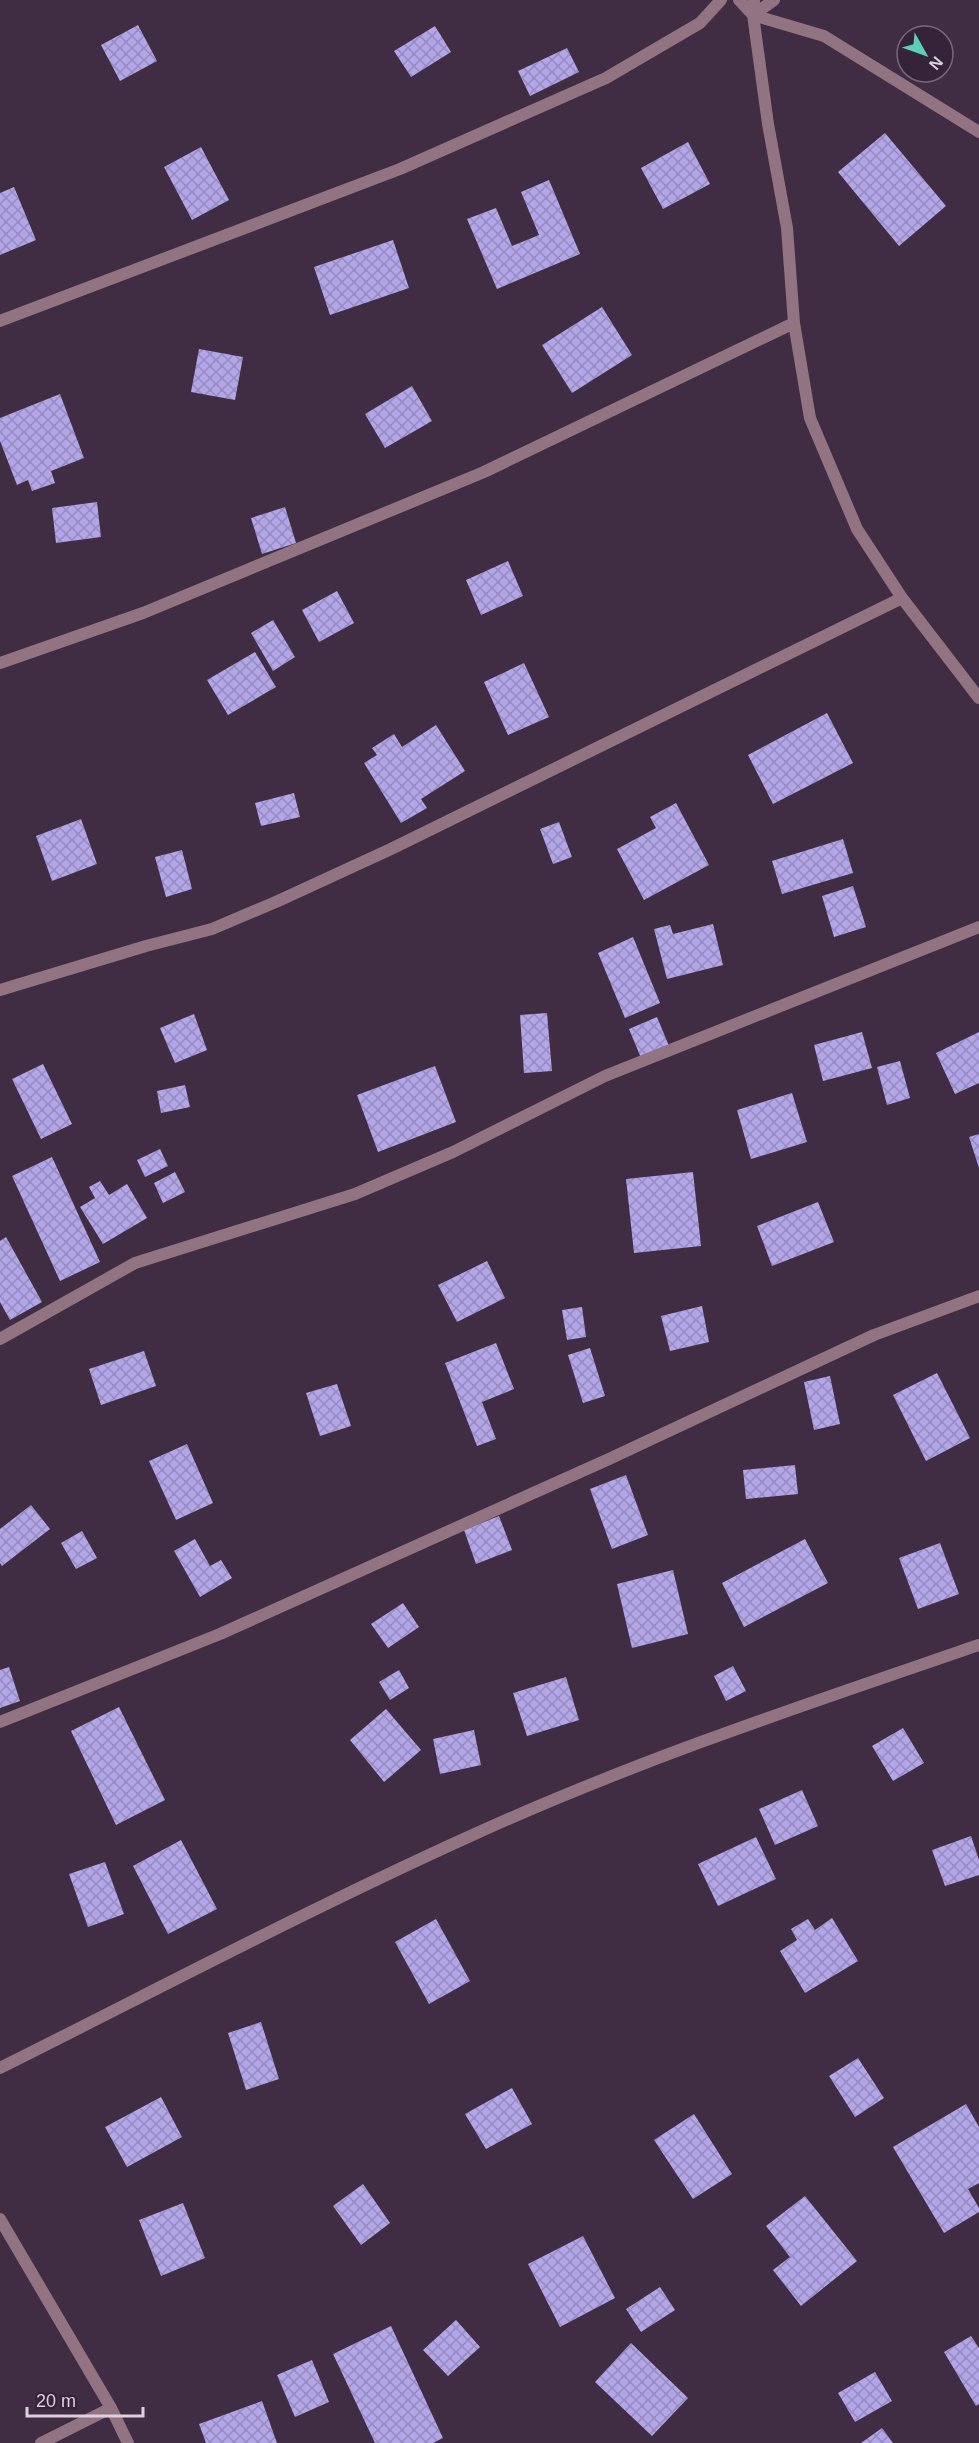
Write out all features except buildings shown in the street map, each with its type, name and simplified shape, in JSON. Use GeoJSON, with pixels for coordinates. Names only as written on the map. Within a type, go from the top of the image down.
{"type":"FeatureCollection","features":[{"type":"Feature","properties":{"kind":"street"},"geometry":{"type":"LineString","coordinates":[[0,321],[400,169],[606,78],[700,23],[721,0]]}},
{"type":"Feature","properties":{"kind":"street"},"geometry":{"type":"LineString","coordinates":[[739,0],[753,15],[824,36],[979,132]]}},
{"type":"Feature","properties":{"kind":"street"},"geometry":{"type":"LineString","coordinates":[[754,0],[753,15],[768,124],[787,228],[794,323],[810,418],[856,529],[902,598],[979,698]]}},
{"type":"Feature","properties":{"kind":"street"},"geometry":{"type":"LineString","coordinates":[[753,15],[774,0]]}},
{"type":"Feature","properties":{"kind":"street"},"geometry":{"type":"LineString","coordinates":[[0,663],[143,613],[484,472],[794,323]]}},
{"type":"Feature","properties":{"kind":"street"},"geometry":{"type":"LineString","coordinates":[[0,990],[146,946],[212,929],[278,901],[902,598]]}},
{"type":"Feature","properties":{"kind":"street"},"geometry":{"type":"LineString","coordinates":[[0,1339],[135,1263],[355,1194],[453,1152],[605,1076],[979,927]]}},
{"type":"Feature","properties":{"kind":"street"},"geometry":{"type":"LineString","coordinates":[[0,1722],[220,1634],[598,1464],[874,1335],[979,1296]]}},
{"type":"Feature","properties":{"kind":"street"},"geometry":{"type":"LineString","coordinates":[[0,2068],[293,1921],[477,1833],[689,1745],[979,1645]]}},
{"type":"Feature","properties":{"kind":"street"},"geometry":{"type":"LineString","coordinates":[[0,2219],[111,2408],[128,2443]]}},
{"type":"Feature","properties":{"kind":"street"},"geometry":{"type":"LineString","coordinates":[[42,2443],[111,2408]]}}]}
